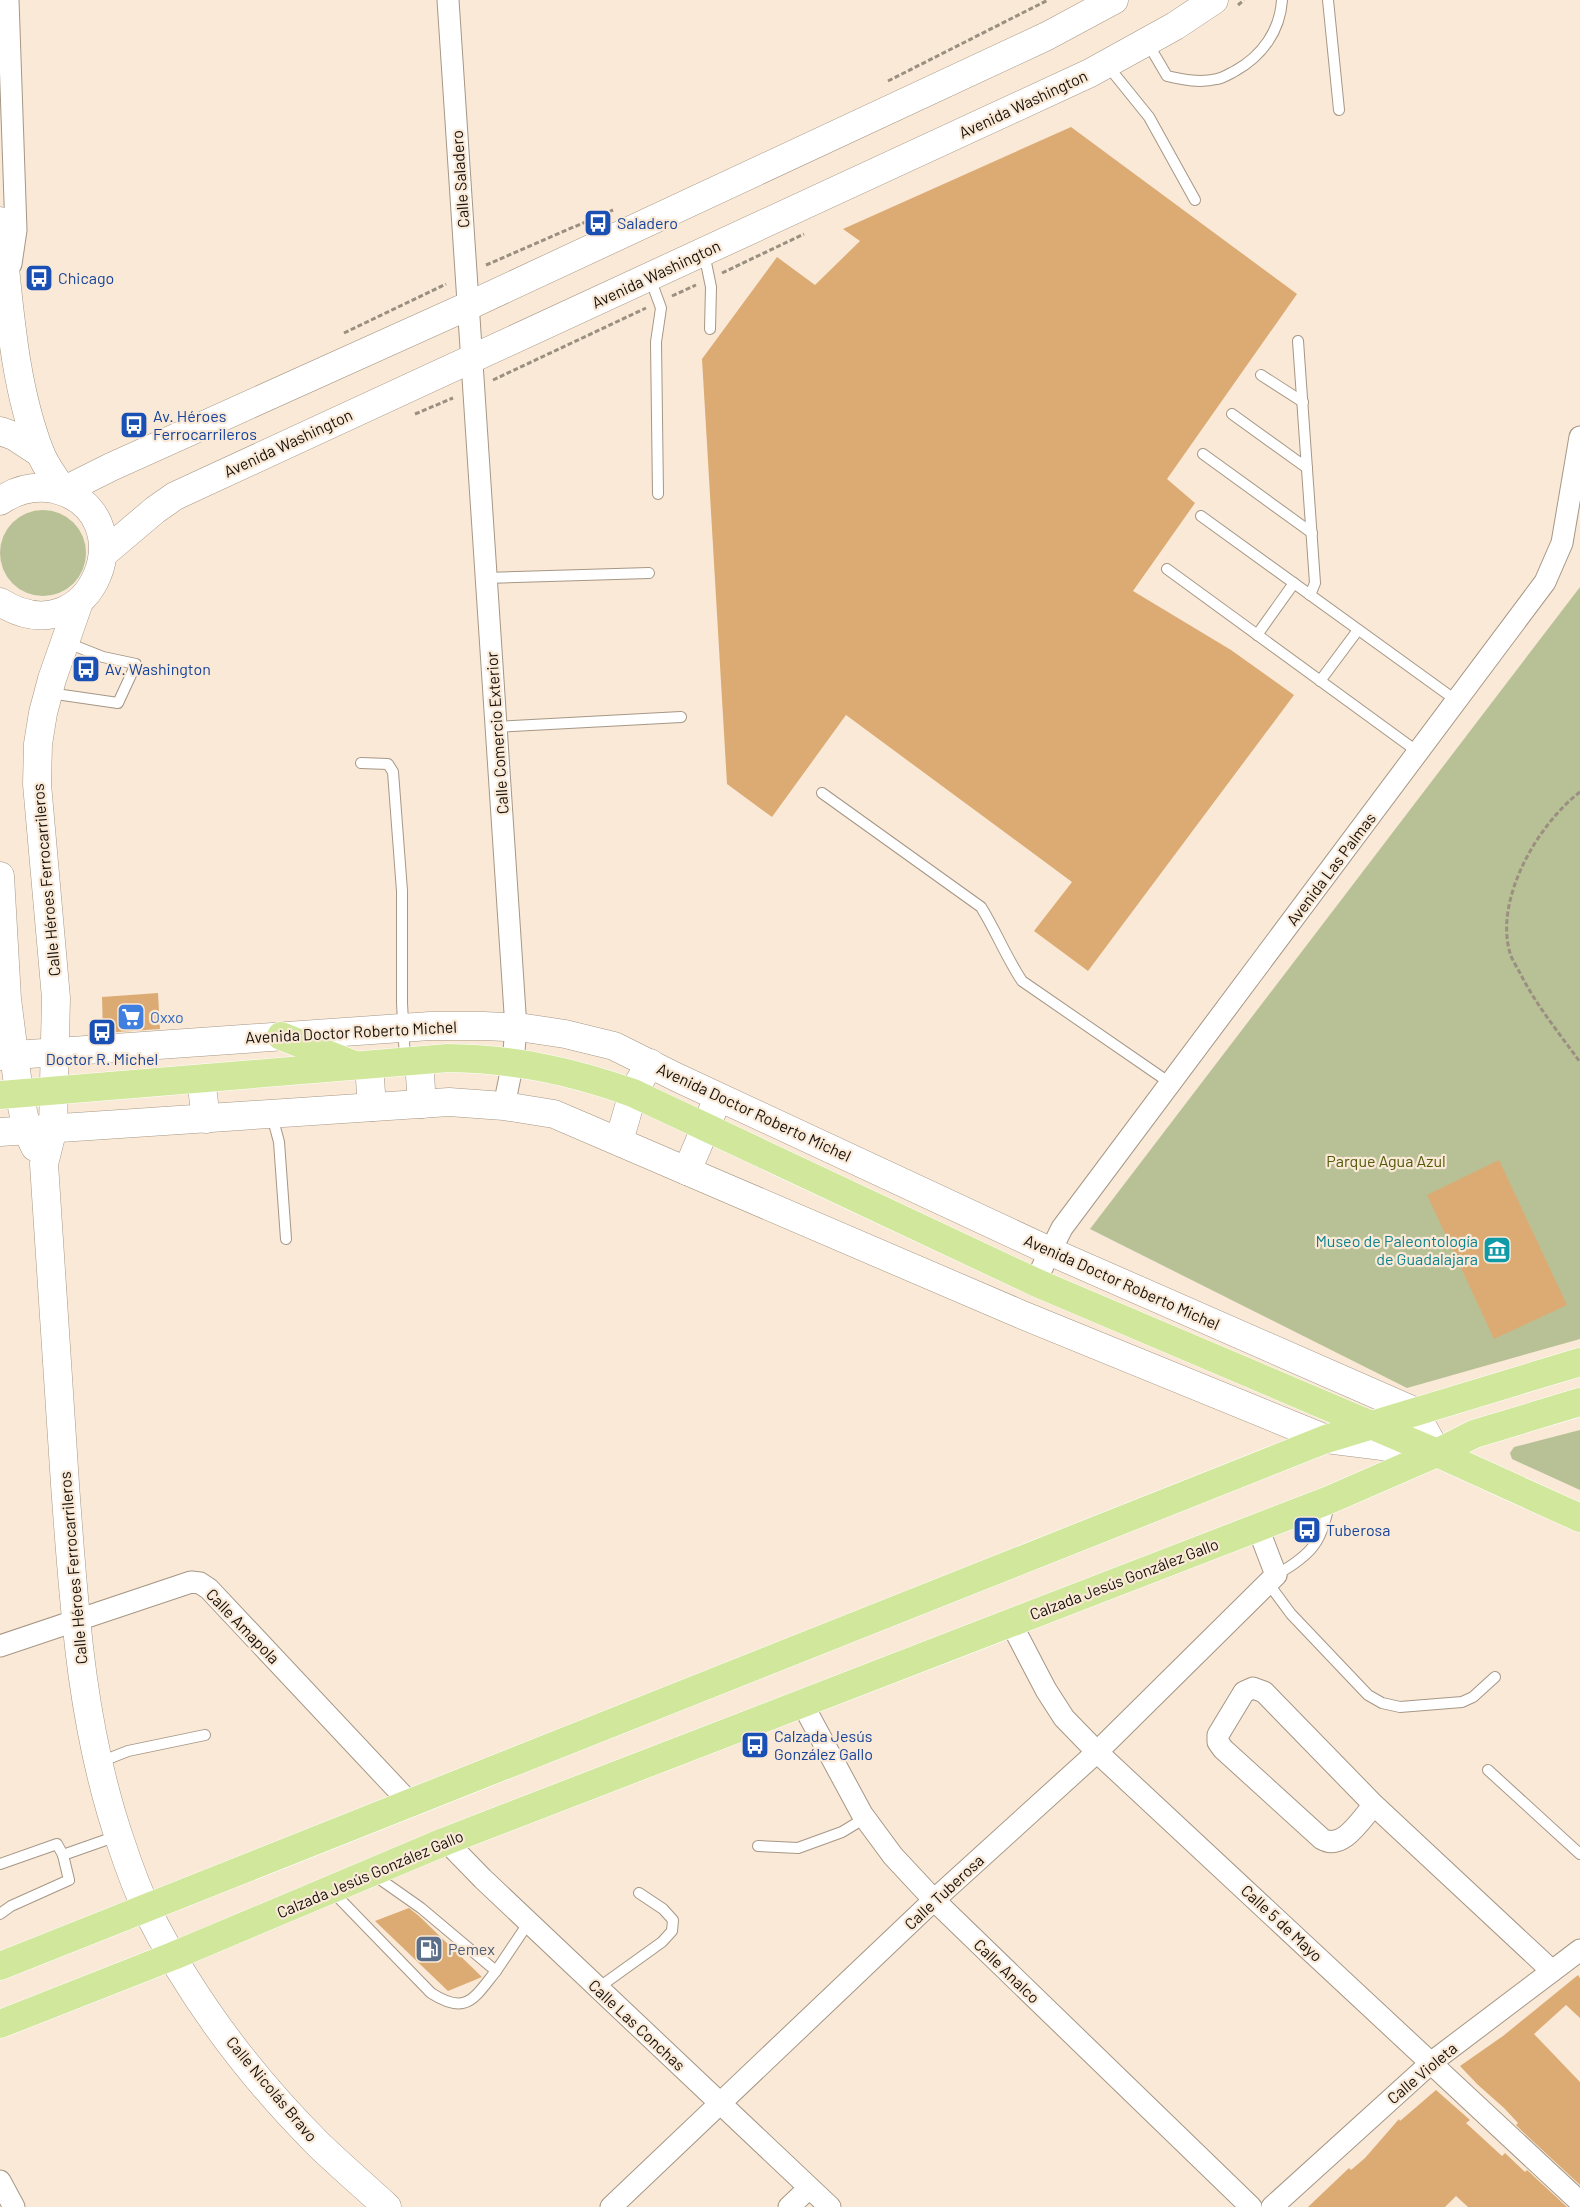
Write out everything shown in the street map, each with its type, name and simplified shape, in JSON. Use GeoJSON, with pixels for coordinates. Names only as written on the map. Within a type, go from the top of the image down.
{"type":"FeatureCollection","features":[{"type":"Feature","properties":{"kind":"main road"},"geometry":{"type":"LineString","coordinates":[[63,492],[111,467],[468,306],[1047,36],[1114,0]]}},
{"type":"Feature","properties":{"kind":"main road","name":"Avenida Washington"},"geometry":{"type":"LineString","coordinates":[[103,554],[155,510],[175,496],[1106,64],[1175,26],[1214,0]]}},
{"type":"Feature","properties":{"kind":"main road"},"geometry":{"type":"LineString","coordinates":[[0,221],[24,399],[40,454],[63,492]]}},
{"type":"Feature","properties":{"kind":"main road"},"geometry":{"type":"LineString","coordinates":[[0,431],[14,436],[40,454]]}},
{"type":"Feature","properties":{"kind":"main road"},"geometry":{"type":"LineString","coordinates":[[0,501],[26,488],[45,487],[63,492],[80,502],[93,516],[102,534],[103,554],[100,572],[91,588],[79,602],[60,612],[40,615],[19,612],[0,602]]}},
{"type":"Feature","properties":{"kind":"main road","name":"Calle Héroes Ferrocarrileros"},"geometry":{"type":"LineString","coordinates":[[26,1130],[53,1091],[56,998],[37,784],[38,744],[48,692],[79,602]]}},
{"type":"Feature","properties":{"kind":"main road","name":"Calle Héroes Ferrocarrileros"},"geometry":{"type":"LineString","coordinates":[[0,876],[10,1094],[44,1164],[75,1622],[97,1763],[118,1835],[146,1908],[173,1956]]}},
{"type":"Feature","properties":{"kind":"main road","name":"Avenida Doctor Roberto Michel"},"geometry":{"type":"LineString","coordinates":[[8,1055],[402,1028],[484,1026],[565,1034],[614,1046],[1049,1251],[1414,1411]]}},
{"type":"Feature","properties":{"kind":"main road"},"geometry":{"type":"LineString","coordinates":[[281,1036],[363,1065],[372,1107]]}},
{"type":"Feature","properties":{"kind":"main road","name":"Avenida Doctor Roberto Michel"},"geometry":{"type":"LineString","coordinates":[[10,1094],[412,1061],[476,1059],[513,1062],[598,1080],[634,1093],[1035,1282],[1437,1453],[1580,1518]]}},
{"type":"Feature","properties":{"kind":"main road"},"geometry":{"type":"LineString","coordinates":[[412,1061],[422,1104]]}},
{"type":"Feature","properties":{"kind":"main road"},"geometry":{"type":"LineString","coordinates":[[619,1141],[634,1093],[650,1063]]}},
{"type":"Feature","properties":{"kind":"main road"},"geometry":{"type":"LineString","coordinates":[[201,1079],[206,1119]]}},
{"type":"Feature","properties":{"kind":"main road"},"geometry":{"type":"LineString","coordinates":[[139,1084],[143,1123]]}},
{"type":"Feature","properties":{"kind":"main road"},"geometry":{"type":"LineString","coordinates":[[687,1170],[720,1097]]}},
{"type":"Feature","properties":{"kind":"main road","name":"Avenida Doctor Roberto Michel"},"geometry":{"type":"LineString","coordinates":[[26,1130],[449,1102],[504,1106],[554,1114],[924,1272],[1326,1439],[1437,1453]]}},
{"type":"Feature","properties":{"kind":"main road"},"geometry":{"type":"LineString","coordinates":[[924,1272],[939,1236]]}},
{"type":"Feature","properties":{"kind":"main road"},"geometry":{"type":"LineString","coordinates":[[0,1966],[1326,1439],[1580,1362]]}},
{"type":"Feature","properties":{"kind":"main road","name":"Calzada Jesús González Gallo"},"geometry":{"type":"LineString","coordinates":[[0,2024],[173,1956],[446,1841],[1330,1500],[1437,1453],[1474,1434],[1580,1402]]}},
{"type":"Feature","properties":{"kind":"main road"},"geometry":{"type":"LineString","coordinates":[[1414,1411],[1437,1453]]}},
{"type":"Feature","properties":{"kind":"main road","name":"Calle Nicolás Bravo"},"geometry":{"type":"LineString","coordinates":[[173,1956],[235,2048],[283,2105],[320,2145],[387,2207]]}},
{"type":"Feature","properties":{"kind":"street"},"geometry":{"type":"LineString","coordinates":[[7,284],[16,230],[8,0]]}},
{"type":"Feature","properties":{"kind":"street","name":"Calle Saladero"},"geometry":{"type":"LineString","coordinates":[[448,0],[472,359]]}},
{"type":"Feature","properties":{"kind":"street","name":"Calle Comercio Exterior"},"geometry":{"type":"LineString","coordinates":[[472,359],[516,1028],[513,1062],[504,1106]]}},
{"type":"Feature","properties":{"kind":"street","name":"Avenida Las Palmas"},"geometry":{"type":"LineString","coordinates":[[1035,1282],[1062,1228],[1526,608],[1554,564],[1562,544],[1580,437]]}},
{"type":"Feature","properties":{"kind":"street"},"geometry":{"type":"LineString","coordinates":[[1258,1528],[1272,1579]]}},
{"type":"Feature","properties":{"kind":"street","name":"Calle Tuberosa"},"geometry":{"type":"LineString","coordinates":[[611,2207],[934,1900],[1097,1752],[1272,1579]]}},
{"type":"Feature","properties":{"kind":"street","name":"Calle Amapola"},"geometry":{"type":"LineString","coordinates":[[0,1646],[191,1582],[200,1583],[209,1588],[409,1802]]}},
{"type":"Feature","properties":{"kind":"street","name":"Calle 5 de Mayo"},"geometry":{"type":"LineString","coordinates":[[1011,1623],[1064,1718],[1097,1752],[1432,2062],[1580,2202]]}},
{"type":"Feature","properties":{"kind":"street"},"geometry":{"type":"LineString","coordinates":[[1374,1805],[1344,1838],[1337,1842],[1329,1843],[1322,1839],[1223,1750],[1218,1742],[1218,1735],[1244,1692],[1253,1688],[1264,1692],[1374,1805],[1552,1971]]}},
{"type":"Feature","properties":{"kind":"street","name":"Calle Analco"},"geometry":{"type":"LineString","coordinates":[[802,1703],[865,1818],[893,1856],[934,1900],[1252,2207]]}},
{"type":"Feature","properties":{"kind":"street","name":"Calle Las Conchas"},"geometry":{"type":"LineString","coordinates":[[446,1841],[598,1988],[830,2207]]}},
{"type":"Feature","properties":{"kind":"street","name":"Calle Violeta"},"geometry":{"type":"LineString","coordinates":[[1272,2207],[1432,2062],[1580,1950]]}},
{"type":"Feature","properties":{"kind":"street"},"geometry":{"type":"LineString","coordinates":[[789,2207],[809,2188]]}},
{"type":"Feature","properties":{"kind":"lane"},"geometry":{"type":"LineString","coordinates":[[1147,42],[1167,76],[1192,81],[1219,79],[1246,65],[1271,40],[1281,16],[1282,0]]}},
{"type":"Feature","properties":{"kind":"lane"},"geometry":{"type":"LineString","coordinates":[[1328,0],[1339,110]]}},
{"type":"Feature","properties":{"kind":"lane"},"geometry":{"type":"LineString","coordinates":[[1106,64],[1149,117],[1196,200]]}},
{"type":"Feature","properties":{"kind":"lane"},"geometry":{"type":"LineString","coordinates":[[704,252],[711,288],[710,329]]}},
{"type":"Feature","properties":{"kind":"lane"},"geometry":{"type":"LineString","coordinates":[[650,277],[661,308],[656,342],[658,494]]}},
{"type":"Feature","properties":{"kind":"lane"},"geometry":{"type":"LineString","coordinates":[[1298,341],[1315,583],[1310,595]]}},
{"type":"Feature","properties":{"kind":"lane"},"geometry":{"type":"LineString","coordinates":[[1262,375],[1302,402]]}},
{"type":"Feature","properties":{"kind":"lane"},"geometry":{"type":"LineString","coordinates":[[1232,414],[1307,468]]}},
{"type":"Feature","properties":{"kind":"lane"},"geometry":{"type":"LineString","coordinates":[[1203,454],[1312,533]]}},
{"type":"Feature","properties":{"kind":"lane"},"geometry":{"type":"LineString","coordinates":[[1200,516],[1457,701]]}},
{"type":"Feature","properties":{"kind":"lane"},"geometry":{"type":"LineString","coordinates":[[1167,569],[1418,752]]}},
{"type":"Feature","properties":{"kind":"lane"},"geometry":{"type":"LineString","coordinates":[[486,578],[649,573]]}},
{"type":"Feature","properties":{"kind":"lane"},"geometry":{"type":"LineString","coordinates":[[1257,635],[1294,583]]}},
{"type":"Feature","properties":{"kind":"lane"},"geometry":{"type":"LineString","coordinates":[[1320,681],[1358,630]]}},
{"type":"Feature","properties":{"kind":"lane"},"geometry":{"type":"LineString","coordinates":[[48,692],[118,703],[136,664],[103,657],[64,642]]}},
{"type":"Feature","properties":{"kind":"lane"},"geometry":{"type":"LineString","coordinates":[[496,727],[681,717]]}},
{"type":"Feature","properties":{"kind":"lane"},"geometry":{"type":"LineString","coordinates":[[362,763],[388,764],[392,772],[402,892],[402,1028],[412,1061]]}},
{"type":"Feature","properties":{"kind":"lane"},"geometry":{"type":"LineString","coordinates":[[822,793],[981,907],[992,925],[1010,964],[1022,980],[1170,1083]]}},
{"type":"Feature","properties":{"kind":"lane"},"geometry":{"type":"LineString","coordinates":[[272,1115],[278,1142],[286,1239]]}},
{"type":"Feature","properties":{"kind":"lane","name":"Calle Tuberosa"},"geometry":{"type":"LineString","coordinates":[[1272,1579],[1310,1553],[1319,1540],[1326,1523],[1330,1500]]}},
{"type":"Feature","properties":{"kind":"lane"},"geometry":{"type":"LineString","coordinates":[[1272,1579],[1290,1614],[1368,1695],[1382,1703],[1400,1707],[1462,1702],[1473,1697],[1495,1677]]}},
{"type":"Feature","properties":{"kind":"lane"},"geometry":{"type":"LineString","coordinates":[[97,1763],[128,1751],[205,1735]]}},
{"type":"Feature","properties":{"kind":"lane"},"geometry":{"type":"LineString","coordinates":[[1488,1770],[1580,1854]]}},
{"type":"Feature","properties":{"kind":"lane"},"geometry":{"type":"LineString","coordinates":[[758,1846],[798,1848],[842,1832],[865,1818]]}},
{"type":"Feature","properties":{"kind":"lane"},"geometry":{"type":"LineString","coordinates":[[64,1855],[118,1835]]}},
{"type":"Feature","properties":{"kind":"lane"},"geometry":{"type":"LineString","coordinates":[[0,1864],[58,1844],[64,1855],[70,1880],[11,1906],[0,1914]]}},
{"type":"Feature","properties":{"kind":"lane"},"geometry":{"type":"LineString","coordinates":[[371,1873],[421,1908],[496,1971]]}},
{"type":"Feature","properties":{"kind":"lane"},"geometry":{"type":"LineString","coordinates":[[331,1890],[431,1993],[446,2002],[460,2004],[473,1998],[496,1971],[529,1922]]}},
{"type":"Feature","properties":{"kind":"lane"},"geometry":{"type":"LineString","coordinates":[[598,1988],[662,1942],[672,1931],[673,1920],[664,1909],[639,1893]]}},
{"type":"Feature","properties":{"kind":"path"},"geometry":{"type":"LineString","coordinates":[[1580,792],[1537,838],[1516,880],[1506,920],[1510,953],[1533,999],[1580,1062]]}},
{"type":"Feature","properties":{"kind":"green space"},"geometry":{"type":"Polygon","coordinates":[[[43,510],[59,513],[67,517],[79,529],[83,537],[86,553],[83,569],[79,577],[67,589],[59,593],[43,596],[27,593],[19,589],[7,577],[3,569],[0,553],[3,537],[7,529],[19,517],[27,513],[43,510]]]}},
{"type":"Feature","properties":{"kind":"green space","name":"Parque Agua Azul"},"geometry":{"type":"Polygon","coordinates":[[[1580,587],[1580,1339],[1407,1388],[1090,1229],[1580,587]]]}},
{"type":"Feature","properties":{"kind":"green space"},"geometry":{"type":"Polygon","coordinates":[[[1580,1430],[1580,1490],[1512,1459],[1510,1453],[1514,1447],[1580,1430]]]}},
{"type":"Feature","properties":{"kind":"building"},"geometry":{"type":"Polygon","coordinates":[[[1071,127],[1297,294],[1167,479],[1195,503],[1133,591],[1231,650],[1294,695],[1088,971],[1034,931],[1072,882],[846,715],[772,817],[727,784],[702,359],[777,257],[815,285],[860,241],[843,229],[1071,127]]]}},
{"type":"Feature","properties":{"kind":"building","name":"Oxxo"},"geometry":{"type":"Polygon","coordinates":[[[158,993],[160,1029],[103,1033],[102,997],[158,993]]]}},
{"type":"Feature","properties":{"kind":"building","name":"Museo de Paleontología de Guadalajara"},"geometry":{"type":"Polygon","coordinates":[[[1499,1160],[1567,1305],[1494,1339],[1427,1195],[1499,1160]]]}},
{"type":"Feature","properties":{"kind":"building","name":"Pemex"},"geometry":{"type":"Polygon","coordinates":[[[409,1908],[482,1977],[448,1991],[375,1921],[409,1908]]]}},
{"type":"Feature","properties":{"kind":"building"},"geometry":{"type":"Polygon","coordinates":[[[1578,1975],[1580,1978],[1580,2018],[1566,2005],[1534,2034],[1580,2082],[1580,2185],[1524,2133],[1516,2125],[1518,2123],[1504,2108],[1460,2066],[1503,2036],[1578,1975]]]}},
{"type":"Feature","properties":{"kind":"building"},"geometry":{"type":"Polygon","coordinates":[[[1436,2090],[1470,2120],[1466,2123],[1502,2156],[1505,2153],[1525,2172],[1527,2170],[1567,2207],[1468,2207],[1456,2196],[1445,2207],[1308,2207],[1349,2168],[1351,2170],[1365,2158],[1399,2119],[1400,2121],[1436,2090]]]}},
{"type":"Feature","properties":{"kind":"place","name":"Saladero"},"geometry":{"type":"Point","coordinates":[598,223]}},
{"type":"Feature","properties":{"kind":"place","name":"Chicago"},"geometry":{"type":"Point","coordinates":[39,278]}},
{"type":"Feature","properties":{"kind":"place","name":"Av. Héroes Ferrocarrileros"},"geometry":{"type":"Point","coordinates":[134,425]}},
{"type":"Feature","properties":{"kind":"place","name":"Av. Washington"},"geometry":{"type":"Point","coordinates":[86,669]}},
{"type":"Feature","properties":{"kind":"place","name":"Oxxo"},"geometry":{"type":"Point","coordinates":[131,1017]}},
{"type":"Feature","properties":{"kind":"place","name":"Doctor R. Michel"},"geometry":{"type":"Point","coordinates":[102,1032]}},
{"type":"Feature","properties":{"kind":"place","name":"Museo de Paleontología de Guadalajara"},"geometry":{"type":"Point","coordinates":[1497,1250]}},
{"type":"Feature","properties":{"kind":"place","name":"Tuberosa"},"geometry":{"type":"Point","coordinates":[1307,1530]}},
{"type":"Feature","properties":{"kind":"place","name":"Calzada Jesús González Gallo"},"geometry":{"type":"Point","coordinates":[755,1745]}},
{"type":"Feature","properties":{"kind":"place","name":"Pemex"},"geometry":{"type":"Point","coordinates":[429,1949]}}]}
